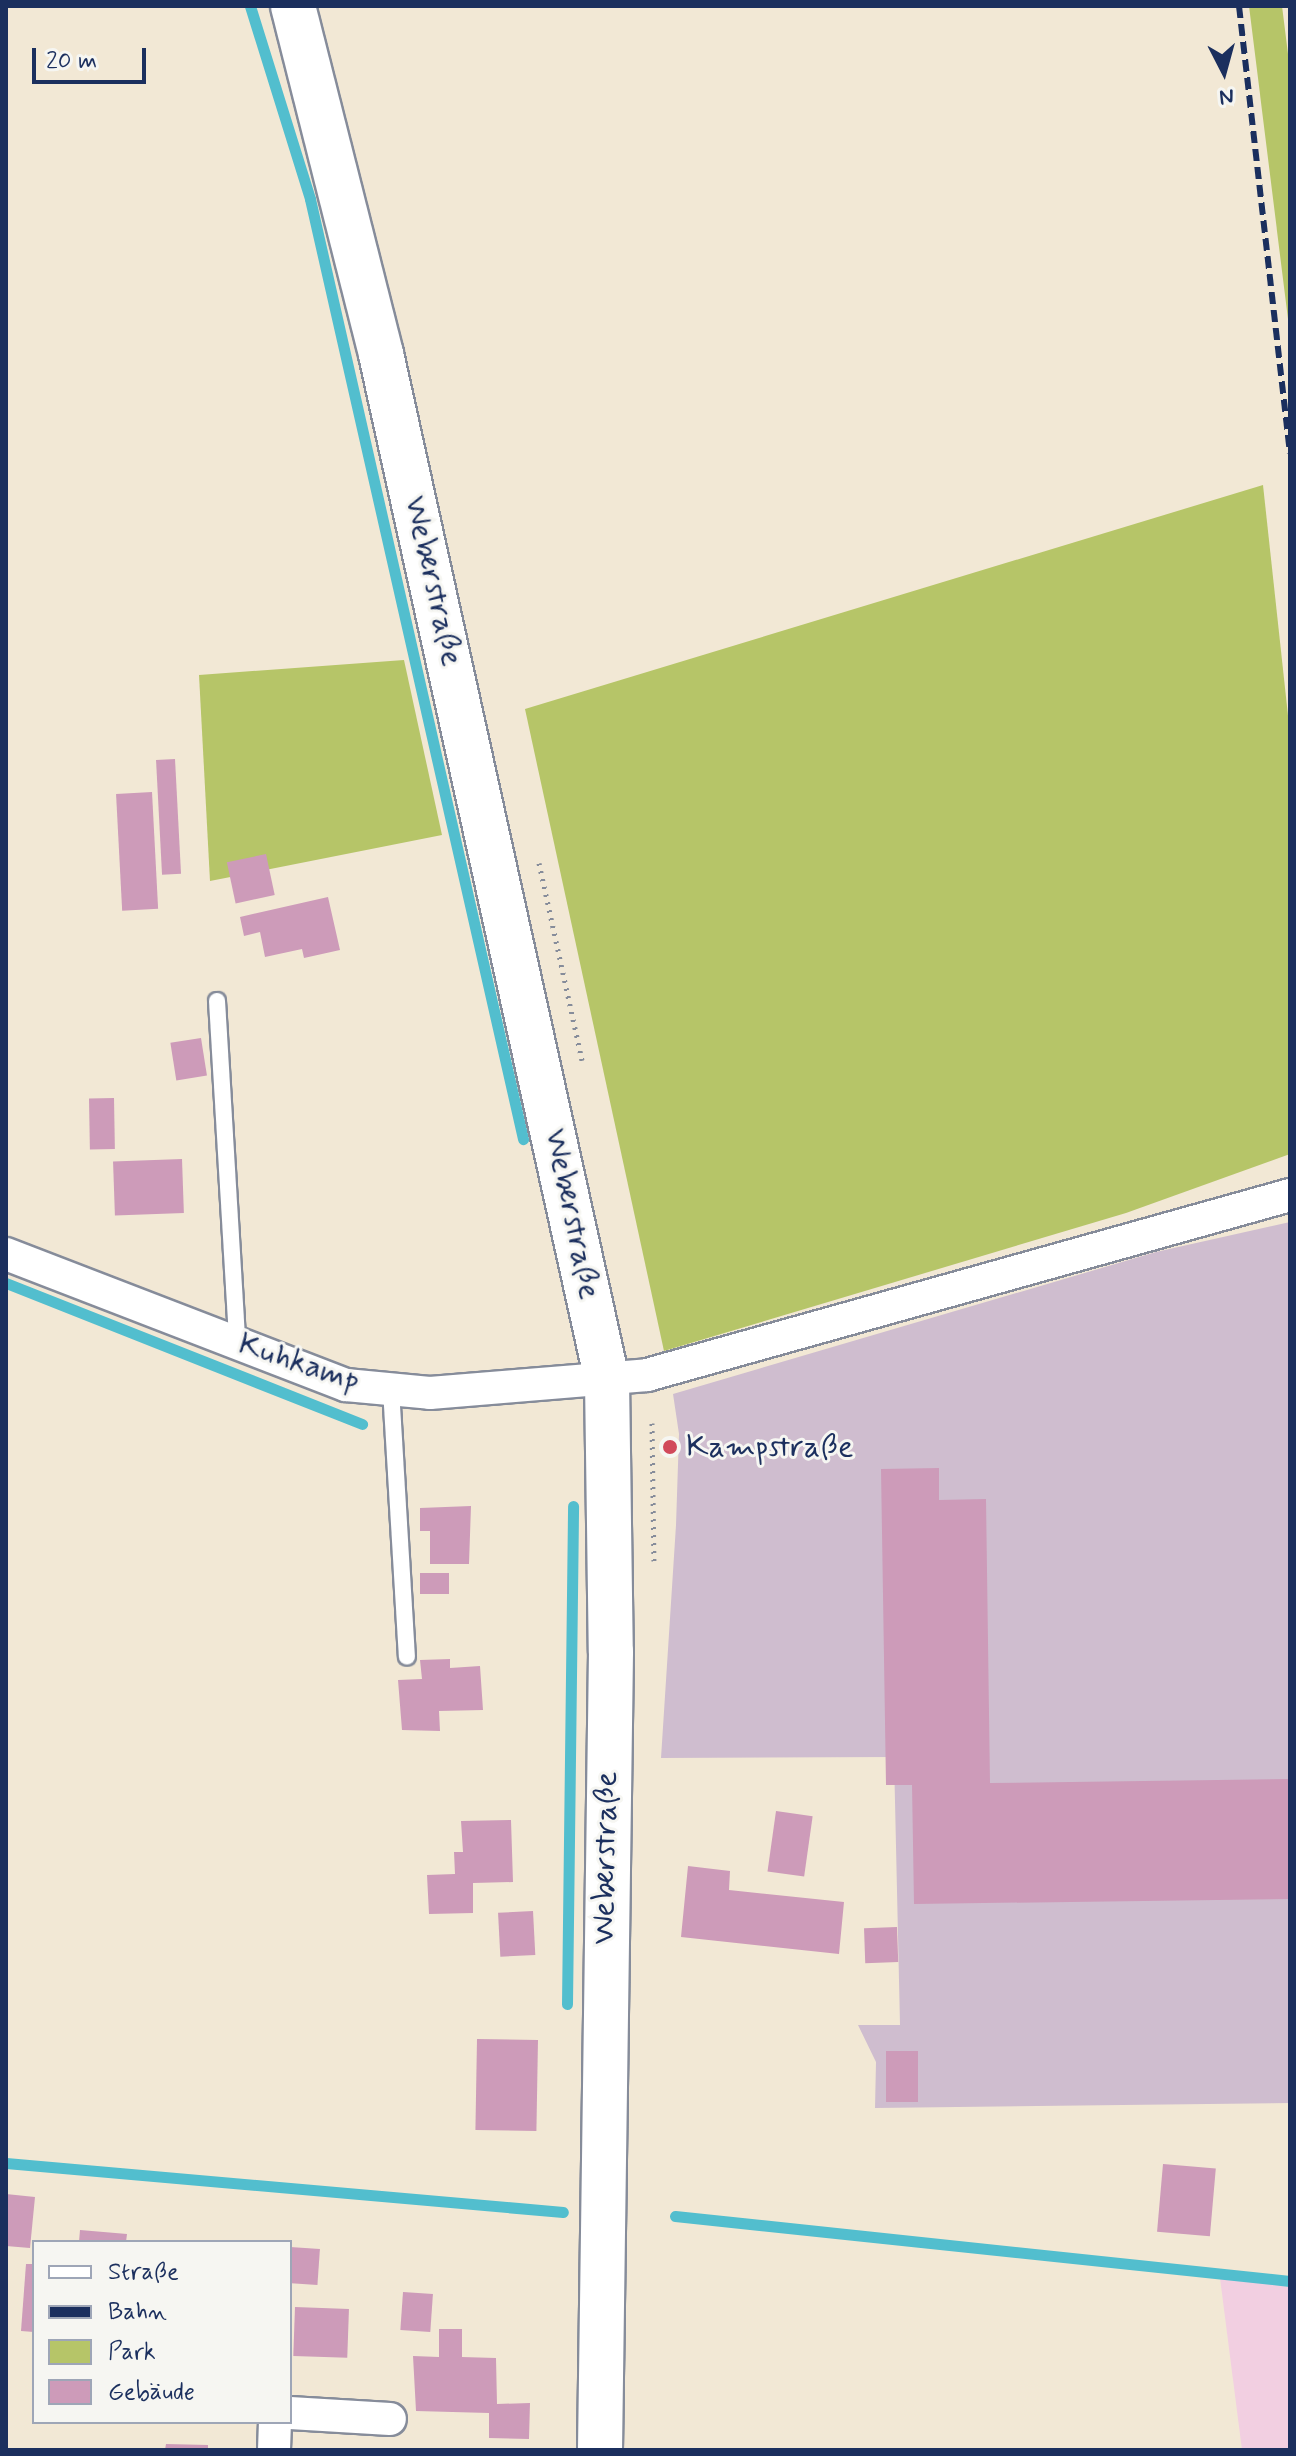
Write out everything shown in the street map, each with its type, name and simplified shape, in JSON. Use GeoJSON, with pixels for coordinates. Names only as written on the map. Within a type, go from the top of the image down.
{"type":"FeatureCollection","features":[{"type":"Feature","properties":{"kind":"main road","name":"Weberstraße"},"geometry":{"type":"LineString","coordinates":[[293,6],[385,369],[607,1380],[611,1652],[600,2450]]}},
{"type":"Feature","properties":{"kind":"street"},"geometry":{"type":"LineString","coordinates":[[607,1380],[647,1375],[1290,1195]]}},
{"type":"Feature","properties":{"kind":"street","name":"Kuhkamp"},"geometry":{"type":"LineString","coordinates":[[6,1254],[346,1385],[430,1393],[607,1380]]}},
{"type":"Feature","properties":{"kind":"street"},"geometry":{"type":"LineString","coordinates":[[292,2413],[390,2419]]}},
{"type":"Feature","properties":{"kind":"street"},"geometry":{"type":"LineString","coordinates":[[274,2450],[275,2424]]}},
{"type":"Feature","properties":{"kind":"lane"},"geometry":{"type":"LineString","coordinates":[[217,1001],[237,1342]]}},
{"type":"Feature","properties":{"kind":"lane"},"geometry":{"type":"LineString","coordinates":[[391,1389],[407,1657]]}},
{"type":"Feature","properties":{"kind":"shaded area"},"geometry":{"type":"Polygon","coordinates":[[[1290,1222],[1290,2103],[875,2108],[876,2062],[858,2025],[900,2025],[894,1757],[661,1758],[679,1434],[673,1394],[1156,1252],[1290,1222]]]}},
{"type":"Feature","properties":{"kind":"shaded area"},"geometry":{"type":"Polygon","coordinates":[[[1220,2278],[1290,2285],[1290,2450],[1242,2450],[1220,2278]]]}},
{"type":"Feature","properties":{"kind":"green space"},"geometry":{"type":"Polygon","coordinates":[[[1249,6],[1282,6],[1290,70],[1290,335],[1249,6]]]}},
{"type":"Feature","properties":{"kind":"green space"},"geometry":{"type":"Polygon","coordinates":[[[1263,485],[1290,734],[1290,1154],[1126,1213],[664,1351],[525,709],[1263,485]]]}},
{"type":"Feature","properties":{"kind":"green space"},"geometry":{"type":"Polygon","coordinates":[[[404,660],[442,835],[210,881],[199,675],[404,660]]]}},
{"type":"Feature","properties":{"kind":"building"},"geometry":{"type":"Polygon","coordinates":[[[175,759],[181,874],[162,875],[156,760],[175,759]]]}},
{"type":"Feature","properties":{"kind":"building"},"geometry":{"type":"Polygon","coordinates":[[[152,792],[158,909],[122,911],[116,794],[152,792]]]}},
{"type":"Feature","properties":{"kind":"building"},"geometry":{"type":"Polygon","coordinates":[[[266,854],[275,895],[236,903],[227,862],[266,854]]]}},
{"type":"Feature","properties":{"kind":"building"},"geometry":{"type":"Polygon","coordinates":[[[328,897],[340,950],[304,958],[302,949],[265,957],[260,932],[244,936],[240,917],[328,897]]]}},
{"type":"Feature","properties":{"kind":"building"},"geometry":{"type":"Polygon","coordinates":[[[201,1038],[207,1076],[176,1080],[170,1043],[201,1038]]]}},
{"type":"Feature","properties":{"kind":"building"},"geometry":{"type":"Polygon","coordinates":[[[89,1098],[114,1098],[115,1149],[90,1149],[89,1098]]]}},
{"type":"Feature","properties":{"kind":"building"},"geometry":{"type":"Polygon","coordinates":[[[182,1159],[184,1213],[115,1215],[113,1161],[182,1159]]]}},
{"type":"Feature","properties":{"kind":"building"},"geometry":{"type":"Polygon","coordinates":[[[939,1468],[939,1500],[986,1499],[990,1783],[1290,1779],[1290,1899],[914,1904],[912,1785],[886,1785],[881,1469],[939,1468]]]}},
{"type":"Feature","properties":{"kind":"building"},"geometry":{"type":"Polygon","coordinates":[[[471,1506],[469,1564],[430,1564],[430,1531],[420,1531],[420,1508],[471,1506]]]}},
{"type":"Feature","properties":{"kind":"building"},"geometry":{"type":"Polygon","coordinates":[[[420,1573],[449,1573],[449,1594],[420,1594],[420,1573]]]}},
{"type":"Feature","properties":{"kind":"building"},"geometry":{"type":"Polygon","coordinates":[[[450,1659],[450,1668],[480,1666],[483,1710],[439,1711],[440,1731],[402,1730],[398,1680],[422,1679],[420,1660],[450,1659]]]}},
{"type":"Feature","properties":{"kind":"building"},"geometry":{"type":"Polygon","coordinates":[[[776,1811],[813,1816],[804,1877],[768,1871],[776,1811]]]}},
{"type":"Feature","properties":{"kind":"building"},"geometry":{"type":"Polygon","coordinates":[[[511,1820],[513,1882],[473,1883],[473,1913],[429,1914],[427,1875],[455,1874],[454,1852],[463,1852],[461,1821],[511,1820]]]}},
{"type":"Feature","properties":{"kind":"building"},"geometry":{"type":"Polygon","coordinates":[[[688,1866],[730,1871],[729,1890],[844,1902],[839,1954],[681,1937],[688,1866]]]}},
{"type":"Feature","properties":{"kind":"building"},"geometry":{"type":"Polygon","coordinates":[[[533,1911],[535,1955],[500,1957],[498,1913],[533,1911]]]}},
{"type":"Feature","properties":{"kind":"building"},"geometry":{"type":"Polygon","coordinates":[[[897,1927],[898,1962],[865,1963],[864,1928],[897,1927]]]}},
{"type":"Feature","properties":{"kind":"building"},"geometry":{"type":"Polygon","coordinates":[[[477,2039],[538,2040],[536,2131],[475,2130],[477,2039]]]}},
{"type":"Feature","properties":{"kind":"building"},"geometry":{"type":"Polygon","coordinates":[[[886,2051],[918,2051],[918,2102],[886,2102],[886,2051]]]}},
{"type":"Feature","properties":{"kind":"building"},"geometry":{"type":"Polygon","coordinates":[[[1163,2164],[1216,2169],[1210,2236],[1157,2232],[1163,2164]]]}},
{"type":"Feature","properties":{"kind":"building"},"geometry":{"type":"Polygon","coordinates":[[[6,2194],[35,2197],[30,2248],[6,2246],[6,2194]]]}},
{"type":"Feature","properties":{"kind":"building"},"geometry":{"type":"Polygon","coordinates":[[[80,2230],[127,2234],[126,2240],[79,2240],[80,2230]]]}},
{"type":"Feature","properties":{"kind":"building"},"geometry":{"type":"Polygon","coordinates":[[[292,2247],[320,2249],[317,2285],[292,2283],[292,2247]]]}},
{"type":"Feature","properties":{"kind":"building"},"geometry":{"type":"Polygon","coordinates":[[[26,2264],[32,2264],[32,2332],[21,2331],[26,2264]]]}},
{"type":"Feature","properties":{"kind":"building"},"geometry":{"type":"Polygon","coordinates":[[[403,2292],[433,2294],[430,2332],[400,2330],[403,2292]]]}},
{"type":"Feature","properties":{"kind":"building"},"geometry":{"type":"Polygon","coordinates":[[[295,2307],[349,2309],[347,2358],[293,2356],[295,2307]]]}},
{"type":"Feature","properties":{"kind":"building"},"geometry":{"type":"Polygon","coordinates":[[[439,2329],[462,2329],[462,2357],[496,2358],[497,2404],[530,2403],[529,2439],[489,2438],[489,2413],[416,2411],[413,2356],[439,2357],[439,2329]]]}},
{"type":"Feature","properties":{"kind":"building"},"geometry":{"type":"Polygon","coordinates":[[[166,2444],[208,2445],[208,2450],[165,2450],[166,2444]]]}},
{"type":"Feature","properties":{"kind":"waterway"},"geometry":{"type":"LineString","coordinates":[[250,6],[310,199],[523,1139]]}},
{"type":"Feature","properties":{"kind":"waterway"},"geometry":{"type":"LineString","coordinates":[[6,1283],[362,1424]]}},
{"type":"Feature","properties":{"kind":"waterway"},"geometry":{"type":"LineString","coordinates":[[567,2004],[573,1506]]}},
{"type":"Feature","properties":{"kind":"waterway"},"geometry":{"type":"LineString","coordinates":[[6,2163],[563,2212]]}},
{"type":"Feature","properties":{"kind":"waterway"},"geometry":{"type":"LineString","coordinates":[[675,2216],[1290,2281]]}},
{"type":"Feature","properties":{"kind":"railway"},"geometry":{"type":"LineString","coordinates":[[1239,6],[1290,453]]}},
{"type":"Feature","properties":{"kind":"place","name":"Kampstraße"},"geometry":{"type":"Point","coordinates":[670,1447]}}]}
